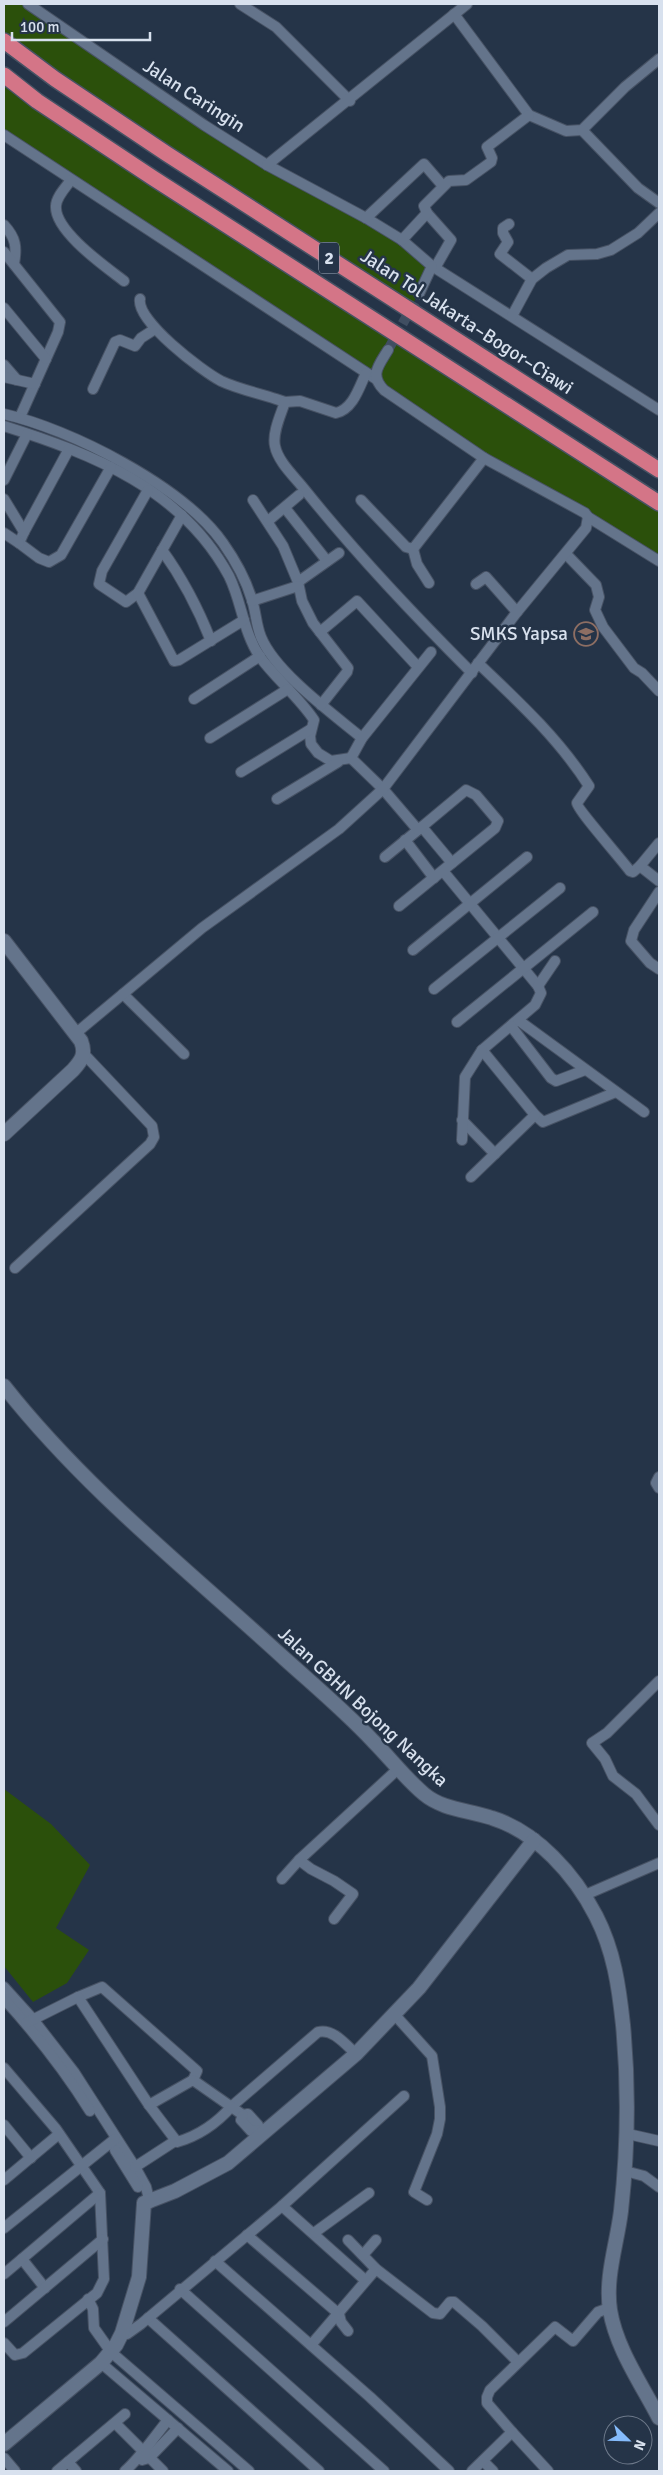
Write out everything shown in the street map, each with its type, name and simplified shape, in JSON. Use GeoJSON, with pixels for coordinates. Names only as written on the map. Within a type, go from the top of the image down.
{"type":"FeatureCollection","features":[{"type":"Feature","properties":{"kind":"highway","name":"Jalan Tol Jakarta–Bogor–Ciawi"},"geometry":{"type":"LineString","coordinates":[[4,41],[55,79],[167,154],[659,470]]}},
{"type":"Feature","properties":{"kind":"highway","name":"2"},"geometry":{"type":"LineString","coordinates":[[4,75],[38,101],[161,183],[659,503]]}},
{"type":"Feature","properties":{"kind":"street","name":"Jalan Caringin"},"geometry":{"type":"LineString","coordinates":[[28,4],[111,62],[267,165],[366,218],[402,240],[433,267],[659,410]]}},
{"type":"Feature","properties":{"kind":"street"},"geometry":{"type":"LineString","coordinates":[[240,4],[276,27],[350,100]]}},
{"type":"Feature","properties":{"kind":"street"},"geometry":{"type":"LineString","coordinates":[[267,165],[467,4]]}},
{"type":"Feature","properties":{"kind":"street"},"geometry":{"type":"LineString","coordinates":[[454,14],[529,115],[566,131],[582,130],[625,87],[659,59]]}},
{"type":"Feature","properties":{"kind":"street"},"geometry":{"type":"LineString","coordinates":[[418,294],[451,240],[427,213],[424,206],[443,186],[450,182],[466,180],[491,162],[492,158],[487,147],[529,115]]}},
{"type":"Feature","properties":{"kind":"street"},"geometry":{"type":"LineString","coordinates":[[582,130],[638,188],[659,203]]}},
{"type":"Feature","properties":{"kind":"street"},"geometry":{"type":"LineString","coordinates":[[4,136],[376,379],[393,396],[484,458],[585,513],[588,517],[659,560]]}},
{"type":"Feature","properties":{"kind":"street"},"geometry":{"type":"LineString","coordinates":[[366,218],[424,164],[443,186]]}},
{"type":"Feature","properties":{"kind":"street"},"geometry":{"type":"LineString","coordinates":[[71,180],[57,201],[56,213],[60,224],[104,266],[124,281]]}},
{"type":"Feature","properties":{"kind":"street"},"geometry":{"type":"LineString","coordinates":[[402,240],[427,213]]}},
{"type":"Feature","properties":{"kind":"street"},"geometry":{"type":"LineString","coordinates":[[512,316],[532,279],[568,255],[596,254],[611,250],[638,234],[659,213]]}},
{"type":"Feature","properties":{"kind":"street"},"geometry":{"type":"LineString","coordinates":[[509,224],[504,228],[503,233],[508,242],[500,254],[532,279]]}},
{"type":"Feature","properties":{"kind":"street"},"geometry":{"type":"LineString","coordinates":[[4,225],[14,236],[17,247],[14,264]]}},
{"type":"Feature","properties":{"kind":"street"},"geometry":{"type":"LineString","coordinates":[[4,252],[60,322],[58,332],[20,418]]}},
{"type":"Feature","properties":{"kind":"street"},"geometry":{"type":"LineString","coordinates":[[140,299],[142,309],[155,329],[201,368],[222,381],[285,402],[299,400],[336,413],[340,412],[351,403],[366,373]]}},
{"type":"Feature","properties":{"kind":"street"},"geometry":{"type":"LineString","coordinates":[[4,308],[46,359]]}},
{"type":"Feature","properties":{"kind":"street"},"geometry":{"type":"LineString","coordinates":[[93,389],[115,342],[120,340],[134,346],[155,329]]}},
{"type":"Feature","properties":{"kind":"street"},"geometry":{"type":"LineString","coordinates":[[376,379],[376,370],[388,350]]}},
{"type":"Feature","properties":{"kind":"street"},"geometry":{"type":"LineString","coordinates":[[4,365],[17,380]]}},
{"type":"Feature","properties":{"kind":"street"},"geometry":{"type":"LineString","coordinates":[[4,377],[35,384]]}},
{"type":"Feature","properties":{"kind":"street"},"geometry":{"type":"LineString","coordinates":[[285,402],[274,444],[277,453],[289,471],[330,522],[392,593],[472,673]]}},
{"type":"Feature","properties":{"kind":"street"},"geometry":{"type":"LineString","coordinates":[[4,414],[20,418],[111,456],[180,502],[211,528],[242,576],[252,601],[261,638],[267,648],[287,672],[321,705],[362,738]]}},
{"type":"Feature","properties":{"kind":"street"},"geometry":{"type":"LineString","coordinates":[[4,426],[69,449],[112,467],[182,515],[211,546],[225,570],[260,656],[314,720],[311,729],[311,744],[327,760],[338,761]]}},
{"type":"Feature","properties":{"kind":"street"},"geometry":{"type":"LineString","coordinates":[[4,480],[6,468],[27,434]]}},
{"type":"Feature","properties":{"kind":"street"},"geometry":{"type":"LineString","coordinates":[[19,543],[69,449]]}},
{"type":"Feature","properties":{"kind":"street"},"geometry":{"type":"LineString","coordinates":[[413,549],[484,458]]}},
{"type":"Feature","properties":{"kind":"street"},"geometry":{"type":"LineString","coordinates":[[4,533],[44,561],[49,562],[58,558],[112,467]]}},
{"type":"Feature","properties":{"kind":"street"},"geometry":{"type":"LineString","coordinates":[[148,490],[99,579],[99,584],[104,588],[126,602],[138,593],[182,515]]}},
{"type":"Feature","properties":{"kind":"street"},"geometry":{"type":"LineString","coordinates":[[268,521],[299,495]]}},
{"type":"Feature","properties":{"kind":"street"},"geometry":{"type":"LineString","coordinates":[[4,499],[24,532]]}},
{"type":"Feature","properties":{"kind":"street"},"geometry":{"type":"LineString","coordinates":[[253,500],[283,546],[298,584],[302,600],[320,632],[348,668],[347,672],[321,705]]}},
{"type":"Feature","properties":{"kind":"street"},"geometry":{"type":"LineString","coordinates":[[361,500],[406,547],[413,549]]}},
{"type":"Feature","properties":{"kind":"street"},"geometry":{"type":"LineString","coordinates":[[285,508],[327,561]]}},
{"type":"Feature","properties":{"kind":"street"},"geometry":{"type":"LineString","coordinates":[[75,1034],[202,928],[339,829],[383,789],[517,612],[583,534],[588,517]]}},
{"type":"Feature","properties":{"kind":"street"},"geometry":{"type":"LineString","coordinates":[[413,549],[418,564],[429,583]]}},
{"type":"Feature","properties":{"kind":"street"},"geometry":{"type":"LineString","coordinates":[[162,550],[182,578],[197,605],[211,641]]}},
{"type":"Feature","properties":{"kind":"street"},"geometry":{"type":"LineString","coordinates":[[252,601],[298,584],[339,553]]}},
{"type":"Feature","properties":{"kind":"street"},"geometry":{"type":"LineString","coordinates":[[566,554],[596,586],[598,597],[595,610],[607,632],[634,668],[642,673],[659,691]]}},
{"type":"Feature","properties":{"kind":"street"},"geometry":{"type":"LineString","coordinates":[[476,584],[486,577],[517,612]]}},
{"type":"Feature","properties":{"kind":"street"},"geometry":{"type":"LineString","coordinates":[[138,593],[151,615],[172,660],[179,660],[244,620]]}},
{"type":"Feature","properties":{"kind":"street"},"geometry":{"type":"LineString","coordinates":[[320,632],[357,601],[418,667]]}},
{"type":"Feature","properties":{"kind":"street"},"geometry":{"type":"LineString","coordinates":[[277,799],[338,761],[350,758],[362,738],[431,652]]}},
{"type":"Feature","properties":{"kind":"street"},"geometry":{"type":"LineString","coordinates":[[194,699],[260,656]]}},
{"type":"Feature","properties":{"kind":"street"},"geometry":{"type":"LineString","coordinates":[[478,663],[541,724],[581,772],[589,786],[577,803],[577,808],[596,827],[630,870],[633,872],[640,866],[659,843]]}},
{"type":"Feature","properties":{"kind":"street"},"geometry":{"type":"LineString","coordinates":[[210,738],[288,689]]}},
{"type":"Feature","properties":{"kind":"street"},"geometry":{"type":"LineString","coordinates":[[242,772],[311,729]]}},
{"type":"Feature","properties":{"kind":"street"},"geometry":{"type":"LineString","coordinates":[[350,758],[383,789],[452,863]]}},
{"type":"Feature","properties":{"kind":"street"},"geometry":{"type":"LineString","coordinates":[[385,857],[466,790],[476,795],[498,819],[498,826],[399,906]]}},
{"type":"Feature","properties":{"kind":"street"},"geometry":{"type":"LineString","coordinates":[[405,840],[434,878]]}},
{"type":"Feature","properties":{"kind":"street"},"geometry":{"type":"LineString","coordinates":[[413,950],[528,857]]}},
{"type":"Feature","properties":{"kind":"street"},"geometry":{"type":"LineString","coordinates":[[640,866],[659,882]]}},
{"type":"Feature","properties":{"kind":"street"},"geometry":{"type":"LineString","coordinates":[[443,871],[522,969],[538,986],[541,993],[539,1000],[482,1050],[465,1077],[462,1140]]}},
{"type":"Feature","properties":{"kind":"street"},"geometry":{"type":"LineString","coordinates":[[434,990],[560,888]]}},
{"type":"Feature","properties":{"kind":"street"},"geometry":{"type":"LineString","coordinates":[[659,892],[634,930],[631,941],[659,969]]}},
{"type":"Feature","properties":{"kind":"street"},"geometry":{"type":"LineString","coordinates":[[457,1022],[593,912]]}},
{"type":"Feature","properties":{"kind":"street"},"geometry":{"type":"LineString","coordinates":[[4,941],[81,1042],[84,1054],[152,1126],[154,1137],[150,1144],[15,1268]]}},
{"type":"Feature","properties":{"kind":"street"},"geometry":{"type":"LineString","coordinates":[[538,986],[555,961]]}},
{"type":"Feature","properties":{"kind":"street"},"geometry":{"type":"LineString","coordinates":[[123,994],[184,1054]]}},
{"type":"Feature","properties":{"kind":"street"},"geometry":{"type":"LineString","coordinates":[[514,1023],[644,1112]]}},
{"type":"Feature","properties":{"kind":"street"},"geometry":{"type":"LineString","coordinates":[[514,1023],[551,1078],[556,1080],[585,1070]]}},
{"type":"Feature","properties":{"kind":"street"},"geometry":{"type":"LineString","coordinates":[[482,1050],[539,1120],[548,1121],[616,1092]]}},
{"type":"Feature","properties":{"kind":"street"},"geometry":{"type":"LineString","coordinates":[[4,1134],[73,1070],[84,1054]]}},
{"type":"Feature","properties":{"kind":"street"},"geometry":{"type":"LineString","coordinates":[[471,1177],[535,1115]]}},
{"type":"Feature","properties":{"kind":"street"},"geometry":{"type":"LineString","coordinates":[[462,1120],[495,1154]]}},
{"type":"Feature","properties":{"kind":"street","name":"Jalan GBHN Bojong Nangka"},"geometry":{"type":"LineString","coordinates":[[4,1386],[104,1496],[345,1714],[398,1769],[432,1799],[451,1808],[496,1819],[538,1843],[585,1895],[604,1931],[616,1970],[628,2081],[628,2134],[621,2213],[610,2272],[610,2308],[622,2346],[659,2418]]}},
{"type":"Feature","properties":{"kind":"street"},"geometry":{"type":"LineString","coordinates":[[659,1477],[656,1483],[659,1488]]}},
{"type":"Feature","properties":{"kind":"street"},"geometry":{"type":"LineString","coordinates":[[659,1681],[607,1733],[592,1743],[604,1759],[613,1776],[636,1794],[659,1825]]}},
{"type":"Feature","properties":{"kind":"street"},"geometry":{"type":"LineString","coordinates":[[282,1879],[299,1860],[398,1769]]}},
{"type":"Feature","properties":{"kind":"street"},"geometry":{"type":"LineString","coordinates":[[260,2135],[362,2059],[398,2018],[446,1970],[538,1843]]}},
{"type":"Feature","properties":{"kind":"street"},"geometry":{"type":"LineString","coordinates":[[299,1860],[311,1870],[334,1881],[353,1894],[334,1919]]}},
{"type":"Feature","properties":{"kind":"street"},"geometry":{"type":"LineString","coordinates":[[585,1895],[659,1863]]}},
{"type":"Feature","properties":{"kind":"street"},"geometry":{"type":"LineString","coordinates":[[4,1987],[29,2021],[74,2072],[147,2207]]}},
{"type":"Feature","properties":{"kind":"street"},"geometry":{"type":"LineString","coordinates":[[29,2021],[102,1987],[197,2071],[193,2080],[149,2105]]}},
{"type":"Feature","properties":{"kind":"street"},"geometry":{"type":"LineString","coordinates":[[78,1997],[175,2141]]}},
{"type":"Feature","properties":{"kind":"street"},"geometry":{"type":"LineString","coordinates":[[4,1999],[29,2021]]}},
{"type":"Feature","properties":{"kind":"street"},"geometry":{"type":"LineString","coordinates":[[147,2207],[223,2173],[260,2135],[398,2018]]}},
{"type":"Feature","properties":{"kind":"street"},"geometry":{"type":"LineString","coordinates":[[398,2018],[427,2049],[434,2062],[440,2118],[414,2192],[427,2200]]}},
{"type":"Feature","properties":{"kind":"street"},"geometry":{"type":"LineString","coordinates":[[135,2167],[175,2141],[184,2140],[221,2118],[232,2106],[318,2032],[323,2031],[333,2034],[356,2054]]}},
{"type":"Feature","properties":{"kind":"street"},"geometry":{"type":"LineString","coordinates":[[4,2068],[59,2134],[100,2193],[103,2283],[100,2289],[20,2355],[15,2355],[7,2347]]}},
{"type":"Feature","properties":{"kind":"street"},"geometry":{"type":"LineString","coordinates":[[193,2080],[243,2115],[241,2120],[251,2131],[260,2135]]}},
{"type":"Feature","properties":{"kind":"street"},"geometry":{"type":"LineString","coordinates":[[124,2334],[148,2318],[180,2289],[282,2206],[404,2096]]}},
{"type":"Feature","properties":{"kind":"street"},"geometry":{"type":"LineString","coordinates":[[4,2125],[31,2158]]}},
{"type":"Feature","properties":{"kind":"street"},"geometry":{"type":"LineString","coordinates":[[4,2180],[59,2134]]}},
{"type":"Feature","properties":{"kind":"street"},"geometry":{"type":"LineString","coordinates":[[628,2134],[659,2141]]}},
{"type":"Feature","properties":{"kind":"street"},"geometry":{"type":"LineString","coordinates":[[4,2228],[81,2164],[113,2141]]}},
{"type":"Feature","properties":{"kind":"street"},"geometry":{"type":"LineString","coordinates":[[4,2453],[103,2365],[113,2354],[124,2334],[139,2277],[147,2207],[146,2188],[135,2167],[113,2141]]}},
{"type":"Feature","properties":{"kind":"street"},"geometry":{"type":"LineString","coordinates":[[624,2171],[644,2176],[659,2187]]}},
{"type":"Feature","properties":{"kind":"street"},"geometry":{"type":"LineString","coordinates":[[4,2274],[100,2193]]}},
{"type":"Feature","properties":{"kind":"street"},"geometry":{"type":"LineString","coordinates":[[314,2233],[369,2193]]}},
{"type":"Feature","properties":{"kind":"street"},"geometry":{"type":"LineString","coordinates":[[282,2206],[364,2280]]}},
{"type":"Feature","properties":{"kind":"street"},"geometry":{"type":"LineString","coordinates":[[248,2234],[339,2314],[341,2322],[348,2331]]}},
{"type":"Feature","properties":{"kind":"street"},"geometry":{"type":"LineString","coordinates":[[4,2322],[102,2239]]}},
{"type":"Feature","properties":{"kind":"street"},"geometry":{"type":"LineString","coordinates":[[348,2240],[376,2269],[436,2314],[442,2313],[450,2302],[454,2302],[482,2326],[518,2362]]}},
{"type":"Feature","properties":{"kind":"street"},"geometry":{"type":"LineString","coordinates":[[363,2255],[376,2240]]}},
{"type":"Feature","properties":{"kind":"street"},"geometry":{"type":"LineString","coordinates":[[22,2259],[45,2288]]}},
{"type":"Feature","properties":{"kind":"street"},"geometry":{"type":"LineString","coordinates":[[216,2261],[449,2471]]}},
{"type":"Feature","properties":{"kind":"street"},"geometry":{"type":"LineString","coordinates":[[311,2345],[339,2314],[364,2280],[376,2269]]}},
{"type":"Feature","properties":{"kind":"street"},"geometry":{"type":"LineString","coordinates":[[180,2289],[384,2471]]}},
{"type":"Feature","properties":{"kind":"street"},"geometry":{"type":"LineString","coordinates":[[88,2299],[93,2309],[94,2328],[113,2354],[237,2468],[249,2471]]}},
{"type":"Feature","properties":{"kind":"street"},"geometry":{"type":"LineString","coordinates":[[548,2471],[488,2405],[486,2399],[490,2390],[555,2327],[573,2341],[598,2312],[610,2308]]}},
{"type":"Feature","properties":{"kind":"street"},"geometry":{"type":"LineString","coordinates":[[148,2318],[319,2471]]}},
{"type":"Feature","properties":{"kind":"street"},"geometry":{"type":"LineString","coordinates":[[103,2365],[228,2471]]}},
{"type":"Feature","properties":{"kind":"street"},"geometry":{"type":"LineString","coordinates":[[4,2444],[103,2365]]}},
{"type":"Feature","properties":{"kind":"street"},"geometry":{"type":"LineString","coordinates":[[57,2471],[125,2414]]}},
{"type":"Feature","properties":{"kind":"street"},"geometry":{"type":"LineString","coordinates":[[145,2454],[168,2420]]}},
{"type":"Feature","properties":{"kind":"street"},"geometry":{"type":"LineString","coordinates":[[115,2423],[163,2471]]}},
{"type":"Feature","properties":{"kind":"street"},"geometry":{"type":"LineString","coordinates":[[125,2471],[178,2428]]}},
{"type":"Feature","properties":{"kind":"street"},"geometry":{"type":"LineString","coordinates":[[472,2471],[512,2432]]}},
{"type":"Feature","properties":{"kind":"street"},"geometry":{"type":"LineString","coordinates":[[4,2458],[15,2471]]}},
{"type":"Feature","properties":{"kind":"street"},"geometry":{"type":"LineString","coordinates":[[483,2461],[493,2471]]}},
{"type":"Feature","properties":{"kind":"street"},"geometry":{"type":"LineString","coordinates":[[68,2462],[76,2471]]}},
{"type":"Feature","properties":{"kind":"green space"},"geometry":{"type":"Polygon","coordinates":[[[4,4],[28,4],[216,133],[402,240],[432,266],[410,310],[4,41],[4,4]]]}},
{"type":"Feature","properties":{"kind":"green space"},"geometry":{"type":"Polygon","coordinates":[[[4,75],[659,503],[659,563],[506,471],[4,135],[4,75]]]}},
{"type":"Feature","properties":{"kind":"green space"},"geometry":{"type":"Polygon","coordinates":[[[4,1789],[51,1824],[90,1865],[56,1928],[89,1950],[67,1983],[33,2002],[4,1966],[4,1789]]]}},
{"type":"Feature","properties":{"kind":"tunnel"},"geometry":{"type":"LineString","coordinates":[[388,350],[419,294]]}},
{"type":"Feature","properties":{"kind":"place","name":"SMKS Yapsa"},"geometry":{"type":"Point","coordinates":[586,634]}}]}
